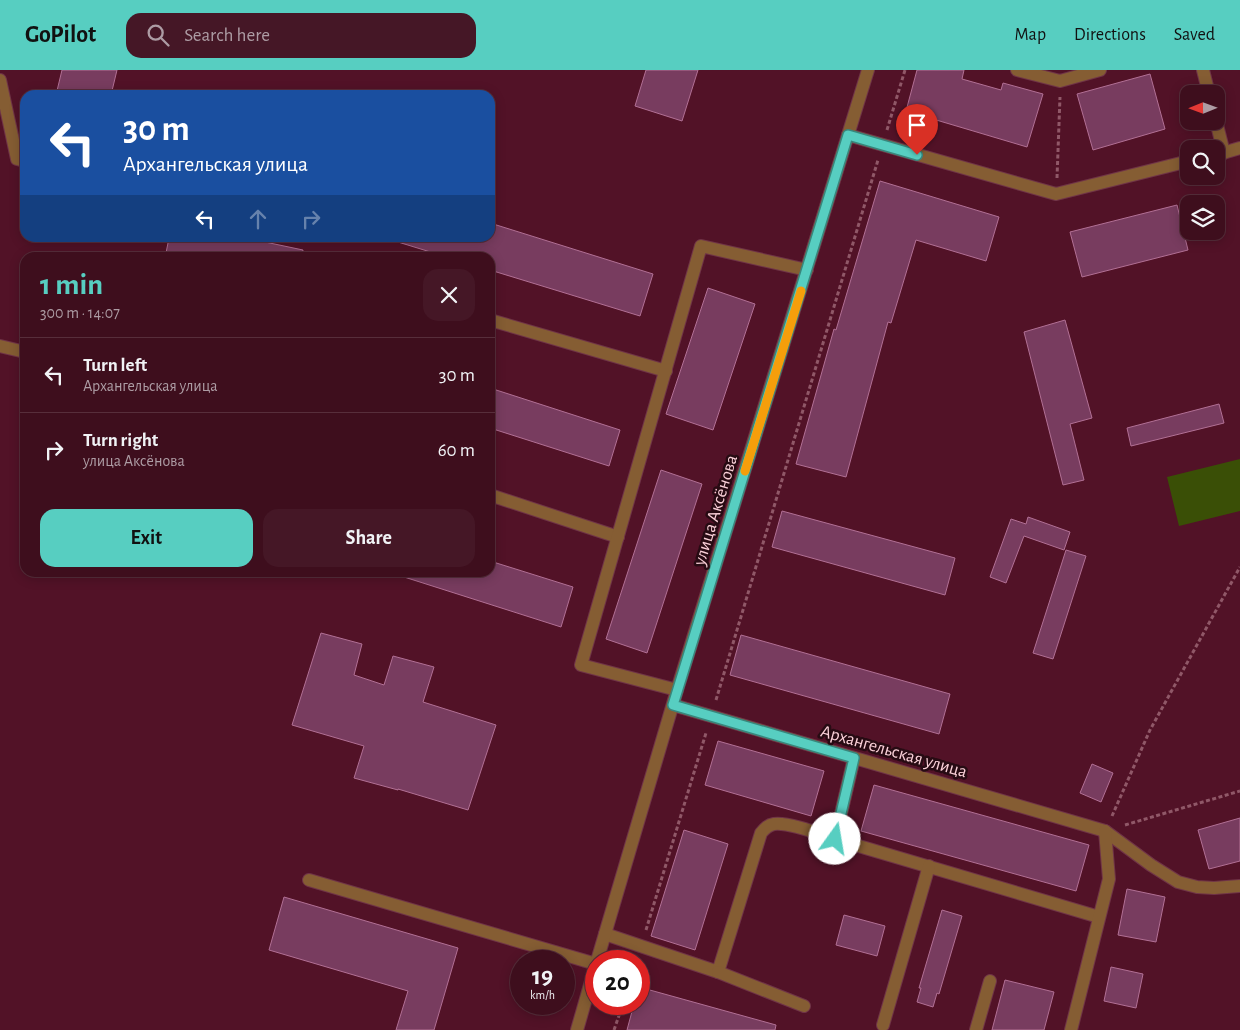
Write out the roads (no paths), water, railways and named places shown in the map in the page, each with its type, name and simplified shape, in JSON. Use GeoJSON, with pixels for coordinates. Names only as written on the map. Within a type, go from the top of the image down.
{"type":"FeatureCollection","features":[{"type":"Feature","properties":{"kind":"street","name":"улица Аксёнова"},"geometry":{"type":"LineString","coordinates":[[601,950],[677,690],[868,70]]}},
{"type":"Feature","properties":{"kind":"street"},"geometry":{"type":"LineString","coordinates":[[1017,70],[1060,81],[1100,70]]}},
{"type":"Feature","properties":{"kind":"street"},"geometry":{"type":"LineString","coordinates":[[1203,70],[1207,85]]}},
{"type":"Feature","properties":{"kind":"street"},"geometry":{"type":"LineString","coordinates":[[0,80],[17,159],[20,160]]}},
{"type":"Feature","properties":{"kind":"street"},"geometry":{"type":"LineString","coordinates":[[848,135],[1056,194],[1180,163]]}},
{"type":"Feature","properties":{"kind":"street"},"geometry":{"type":"LineString","coordinates":[[1225,152],[1240,148]]}},
{"type":"Feature","properties":{"kind":"street"},"geometry":{"type":"LineString","coordinates":[[677,690],[581,665],[701,246],[807,270]]}},
{"type":"Feature","properties":{"kind":"street"},"geometry":{"type":"LineString","coordinates":[[495,321],[666,372]]}},
{"type":"Feature","properties":{"kind":"street"},"geometry":{"type":"LineString","coordinates":[[0,346],[20,351]]}},
{"type":"Feature","properties":{"kind":"street"},"geometry":{"type":"LineString","coordinates":[[495,496],[618,537]]}},
{"type":"Feature","properties":{"kind":"street","name":"Архангельская улица"},"geometry":{"type":"LineString","coordinates":[[673,705],[1106,830]]}},
{"type":"Feature","properties":{"kind":"street"},"geometry":{"type":"LineString","coordinates":[[835,839],[854,758]]}},
{"type":"Feature","properties":{"kind":"street"},"geometry":{"type":"LineString","coordinates":[[718,972],[761,832],[773,824],[783,824],[1099,917]]}},
{"type":"Feature","properties":{"kind":"street"},"geometry":{"type":"LineString","coordinates":[[1106,830],[1178,882],[1196,887],[1240,886]]}},
{"type":"Feature","properties":{"kind":"street"},"geometry":{"type":"LineString","coordinates":[[1072,1030],[1109,879],[1106,830]]}},
{"type":"Feature","properties":{"kind":"street"},"geometry":{"type":"LineString","coordinates":[[883,1025],[929,866]]}},
{"type":"Feature","properties":{"kind":"street"},"geometry":{"type":"LineString","coordinates":[[310,880],[585,960]]}},
{"type":"Feature","properties":{"kind":"street"},"geometry":{"type":"LineString","coordinates":[[605,934],[718,972],[804,1006]]}},
{"type":"Feature","properties":{"kind":"street"},"geometry":{"type":"LineString","coordinates":[[976,1030],[990,981]]}},
{"type":"Feature","properties":{"kind":"street","name":"улица Аксёнова"},"geometry":{"type":"LineString","coordinates":[[576,1030],[585,1001]]}}]}
